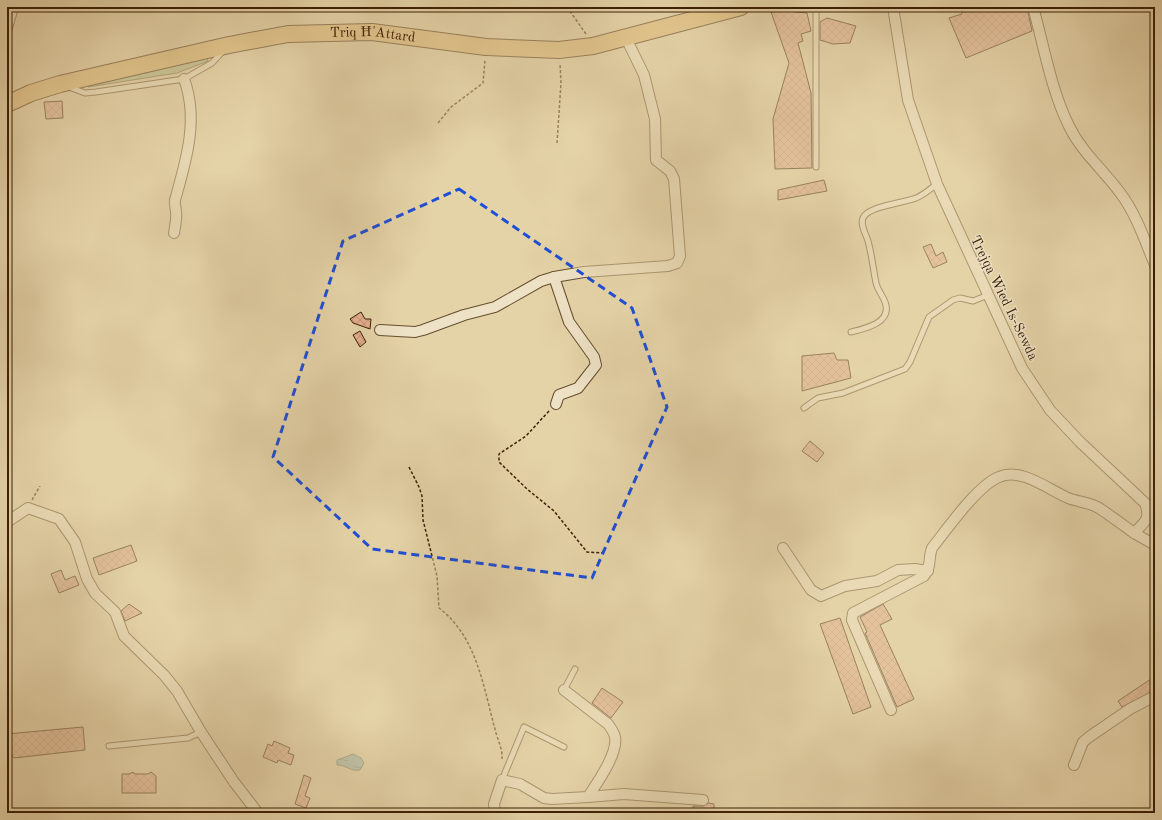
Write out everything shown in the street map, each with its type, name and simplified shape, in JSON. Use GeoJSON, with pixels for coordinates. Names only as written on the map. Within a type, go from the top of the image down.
{"type":"FeatureCollection","features":[{"type":"Feature","properties":{"kind":"main road","name":"Triq Ħ'Attard"},"geometry":{"type":"LineString","coordinates":[[7,104],[31,93],[60,84],[229,45],[288,34],[372,32],[486,47],[560,50],[593,46],[741,7]]}},
{"type":"Feature","properties":{"kind":"street"},"geometry":{"type":"LineString","coordinates":[[7,28],[14,7]]}},
{"type":"Feature","properties":{"kind":"street","name":"Trejqa Wied Is-Sewda"},"geometry":{"type":"LineString","coordinates":[[894,7],[908,100],[937,184],[1022,368],[1041,397],[1080,442],[1145,503],[1149,512],[1147,520],[1134,533]]}},
{"type":"Feature","properties":{"kind":"street"},"geometry":{"type":"LineString","coordinates":[[1033,7],[1058,98],[1069,126],[1083,150],[1122,196],[1130,208],[1155,265]]}},
{"type":"Feature","properties":{"kind":"street"},"geometry":{"type":"LineString","coordinates":[[380,330],[415,332],[423,330],[471,313],[495,307],[541,281],[554,277],[584,272],[668,266],[677,263],[679,260],[680,244],[676,220],[674,180],[670,171],[656,160],[655,119],[644,75],[626,38]]}},
{"type":"Feature","properties":{"kind":"street"},"geometry":{"type":"LineString","coordinates":[[174,233],[176,221],[174,202],[182,180],[191,131],[190,105],[184,79]]}},
{"type":"Feature","properties":{"kind":"street"},"geometry":{"type":"LineString","coordinates":[[554,277],[569,322],[594,357],[596,365],[578,388],[559,395],[556,404]]}},
{"type":"Feature","properties":{"kind":"street"},"geometry":{"type":"LineString","coordinates":[[891,710],[852,616],[856,610],[914,583],[928,571],[931,561],[930,554],[932,548],[980,491],[990,482],[1000,476],[1011,475],[1040,482],[1068,498],[1098,508],[1134,533],[1155,545]]}},
{"type":"Feature","properties":{"kind":"street"},"geometry":{"type":"LineString","coordinates":[[7,522],[28,508],[59,520],[75,542],[87,580],[95,593],[115,612],[124,636],[164,675],[177,691],[201,732],[234,782],[258,813]]}},
{"type":"Feature","properties":{"kind":"street"},"geometry":{"type":"LineString","coordinates":[[783,548],[811,590],[821,596],[845,586],[878,581],[898,570],[914,569],[928,571]]}},
{"type":"Feature","properties":{"kind":"street"},"geometry":{"type":"LineString","coordinates":[[564,690],[608,724],[616,739],[606,767],[588,796]]}},
{"type":"Feature","properties":{"kind":"street"},"geometry":{"type":"LineString","coordinates":[[1074,765],[1083,742],[1089,736],[1130,708],[1155,696]]}},
{"type":"Feature","properties":{"kind":"street"},"geometry":{"type":"LineString","coordinates":[[495,813],[494,804],[502,780],[520,784],[544,798],[552,799],[624,794],[703,800]]}},
{"type":"Feature","properties":{"kind":"lane"},"geometry":{"type":"LineString","coordinates":[[816,7],[816,167]]}},
{"type":"Feature","properties":{"kind":"lane"},"geometry":{"type":"LineString","coordinates":[[60,84],[85,93],[184,79],[212,63],[229,45]]}},
{"type":"Feature","properties":{"kind":"lane"},"geometry":{"type":"LineString","coordinates":[[851,332],[870,328],[877,324],[886,310],[886,303],[876,283],[872,256],[862,226],[863,218],[867,213],[874,209],[907,202],[919,197],[937,184]]}},
{"type":"Feature","properties":{"kind":"lane"},"geometry":{"type":"LineString","coordinates":[[804,408],[818,398],[843,393],[905,369],[910,362],[929,317],[953,300],[960,298],[973,301],[988,295]]}},
{"type":"Feature","properties":{"kind":"lane"},"geometry":{"type":"LineString","coordinates":[[564,690],[575,669]]}},
{"type":"Feature","properties":{"kind":"lane"},"geometry":{"type":"LineString","coordinates":[[502,780],[524,727],[564,747]]}},
{"type":"Feature","properties":{"kind":"lane"},"geometry":{"type":"LineString","coordinates":[[109,746],[188,738],[201,732]]}},
{"type":"Feature","properties":{"kind":"path"},"geometry":{"type":"LineString","coordinates":[[567,7],[593,46]]}},
{"type":"Feature","properties":{"kind":"path"},"geometry":{"type":"LineString","coordinates":[[438,123],[452,107],[483,83],[486,47]]}},
{"type":"Feature","properties":{"kind":"path"},"geometry":{"type":"LineString","coordinates":[[557,143],[561,83],[560,50]]}},
{"type":"Feature","properties":{"kind":"path"},"geometry":{"type":"LineString","coordinates":[[556,404],[526,436],[499,454],[499,462],[527,489],[554,511],[587,552],[604,553]]}},
{"type":"Feature","properties":{"kind":"path"},"geometry":{"type":"LineString","coordinates":[[409,467],[422,496],[423,520],[437,576],[439,608],[452,618],[459,628],[480,670],[501,748],[502,757],[498,770],[502,780]]}},
{"type":"Feature","properties":{"kind":"path"},"geometry":{"type":"LineString","coordinates":[[28,508],[40,486]]}},
{"type":"Feature","properties":{"kind":"highlighted area"},"geometry":{"type":"Polygon","coordinates":[[[459,189],[632,308],[667,407],[592,578],[372,549],[273,457],[343,241],[459,189]]]}},
{"type":"Feature","properties":{"kind":"green space"},"geometry":{"type":"Polygon","coordinates":[[[207,58],[208,61],[177,73],[88,87],[87,85],[207,58]]]}},
{"type":"Feature","properties":{"kind":"water"},"geometry":{"type":"Polygon","coordinates":[[[353,754],[361,758],[364,763],[360,770],[354,770],[337,765],[337,760],[353,754]]]}},
{"type":"Feature","properties":{"kind":"building"},"geometry":{"type":"Polygon","coordinates":[[[959,7],[1027,7],[1032,31],[966,58],[949,18],[962,14],[959,7]]]}},
{"type":"Feature","properties":{"kind":"building"},"geometry":{"type":"Polygon","coordinates":[[[787,11],[807,13],[811,31],[801,34],[803,41],[798,43],[811,93],[812,168],[775,169],[773,119],[789,63],[771,12],[787,11]]]}},
{"type":"Feature","properties":{"kind":"building"},"geometry":{"type":"Polygon","coordinates":[[[827,18],[856,26],[850,43],[833,44],[820,40],[820,22],[827,18]]]}},
{"type":"Feature","properties":{"kind":"building"},"geometry":{"type":"Polygon","coordinates":[[[62,101],[63,118],[46,119],[44,102],[62,101]]]}},
{"type":"Feature","properties":{"kind":"building"},"geometry":{"type":"Polygon","coordinates":[[[824,180],[827,191],[778,200],[778,190],[824,180]]]}},
{"type":"Feature","properties":{"kind":"building"},"geometry":{"type":"Polygon","coordinates":[[[931,244],[936,256],[943,252],[947,262],[933,268],[923,247],[931,244]]]}},
{"type":"Feature","properties":{"kind":"building"},"geometry":{"type":"Polygon","coordinates":[[[361,312],[365,319],[371,319],[370,329],[353,323],[350,319],[361,312]]]}},
{"type":"Feature","properties":{"kind":"building"},"geometry":{"type":"Polygon","coordinates":[[[360,331],[366,342],[360,347],[353,335],[360,331]]]}},
{"type":"Feature","properties":{"kind":"building"},"geometry":{"type":"Polygon","coordinates":[[[834,353],[837,360],[848,360],[851,378],[802,391],[802,356],[834,353]]]}},
{"type":"Feature","properties":{"kind":"building"},"geometry":{"type":"Polygon","coordinates":[[[810,441],[824,453],[817,462],[802,451],[810,441]]]}},
{"type":"Feature","properties":{"kind":"building"},"geometry":{"type":"Polygon","coordinates":[[[131,545],[137,561],[99,575],[93,558],[131,545]]]}},
{"type":"Feature","properties":{"kind":"building"},"geometry":{"type":"Polygon","coordinates":[[[61,570],[65,580],[75,576],[79,585],[59,593],[51,574],[61,570]]]}},
{"type":"Feature","properties":{"kind":"building"},"geometry":{"type":"Polygon","coordinates":[[[129,604],[142,613],[125,621],[121,611],[129,604]]]}},
{"type":"Feature","properties":{"kind":"building"},"geometry":{"type":"Polygon","coordinates":[[[883,604],[892,619],[880,625],[914,699],[897,707],[865,633],[867,632],[860,617],[883,604]]]}},
{"type":"Feature","properties":{"kind":"building"},"geometry":{"type":"Polygon","coordinates":[[[840,618],[871,707],[853,714],[820,624],[840,618]]]}},
{"type":"Feature","properties":{"kind":"building"},"geometry":{"type":"Polygon","coordinates":[[[1151,679],[1155,690],[1122,707],[1118,701],[1151,679]]]}},
{"type":"Feature","properties":{"kind":"building"},"geometry":{"type":"Polygon","coordinates":[[[602,688],[623,702],[611,718],[592,703],[602,688]]]}},
{"type":"Feature","properties":{"kind":"building"},"geometry":{"type":"Polygon","coordinates":[[[83,727],[85,750],[14,758],[7,751],[7,734],[83,727]]]}},
{"type":"Feature","properties":{"kind":"building"},"geometry":{"type":"Polygon","coordinates":[[[274,741],[290,748],[288,753],[294,755],[291,765],[278,760],[277,763],[263,757],[268,744],[272,746],[274,741]]]}},
{"type":"Feature","properties":{"kind":"building"},"geometry":{"type":"Polygon","coordinates":[[[133,772],[135,774],[148,774],[151,772],[156,776],[156,793],[122,793],[122,774],[129,774],[133,772]]]}},
{"type":"Feature","properties":{"kind":"building"},"geometry":{"type":"Polygon","coordinates":[[[304,775],[311,778],[305,796],[310,798],[306,808],[295,804],[304,775]]]}},
{"type":"Feature","properties":{"kind":"building"},"geometry":{"type":"Polygon","coordinates":[[[708,803],[714,804],[714,813],[693,811],[693,806],[703,806],[708,803]]]}}]}
